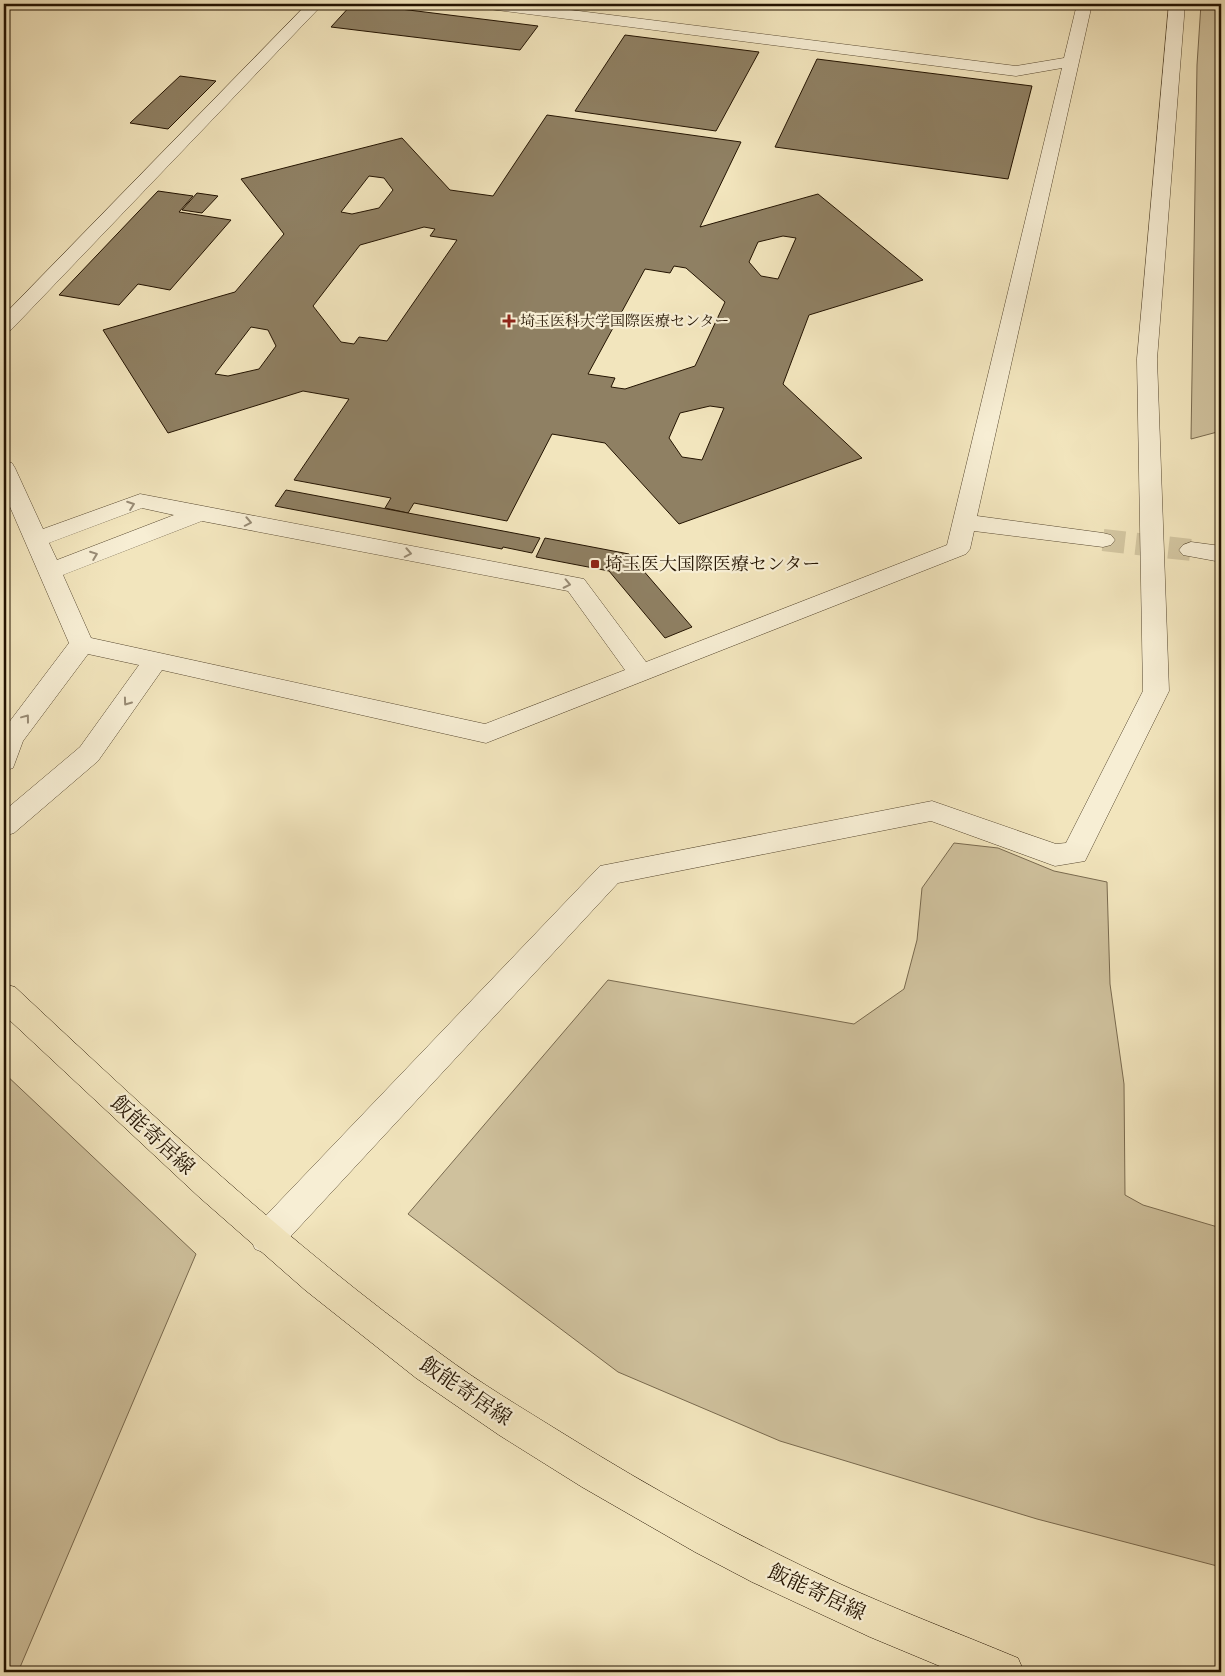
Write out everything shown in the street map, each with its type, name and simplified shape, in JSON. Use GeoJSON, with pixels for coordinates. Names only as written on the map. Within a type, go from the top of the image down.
{"type":"FeatureCollection","features":[{"type":"Feature","properties":{"kind":"main road","name":"飯能寄居線"},"geometry":{"type":"LineString","coordinates":[[4,996],[183,1164],[267,1238],[346,1303],[430,1368],[582,1467],[734,1553],[832,1601],[1004,1672]]}},
{"type":"Feature","properties":{"kind":"street"},"geometry":{"type":"LineString","coordinates":[[4,326],[315,4]]}},
{"type":"Feature","properties":{"kind":"street"},"geometry":{"type":"LineString","coordinates":[[489,4],[1016,70],[1072,62]]}},
{"type":"Feature","properties":{"kind":"street"},"geometry":{"type":"LineString","coordinates":[[82,644],[155,662],[486,734],[958,549],[1051,87],[1072,62],[1085,4]]}},
{"type":"Feature","properties":{"kind":"street"},"geometry":{"type":"LineString","coordinates":[[267,1238],[610,874],[932,811],[1055,855],[1074,853],[1156,691],[1147,359],[1177,4]]}},
{"type":"Feature","properties":{"kind":"street"},"geometry":{"type":"LineString","coordinates":[[1016,70],[1051,87]]}},
{"type":"Feature","properties":{"kind":"street"},"geometry":{"type":"LineString","coordinates":[[4,468],[82,644]]}},
{"type":"Feature","properties":{"kind":"street"},"geometry":{"type":"LineString","coordinates":[[36,540],[140,502],[576,585],[641,673]]}},
{"type":"Feature","properties":{"kind":"street"},"geometry":{"type":"LineString","coordinates":[[49,572],[200,513]]}},
{"type":"Feature","properties":{"kind":"street"},"geometry":{"type":"LineString","coordinates":[[964,522],[1103,540]]}},
{"type":"Feature","properties":{"kind":"street"},"geometry":{"type":"LineString","coordinates":[[1191,550],[1221,554]]}},
{"type":"Feature","properties":{"kind":"street"},"geometry":{"type":"LineString","coordinates":[[4,761],[11,738],[82,644]]}},
{"type":"Feature","properties":{"kind":"street"},"geometry":{"type":"LineString","coordinates":[[4,826],[89,754],[155,662]]}},
{"type":"Feature","properties":{"kind":"shaded area"},"geometry":{"type":"Polygon","coordinates":[[[1201,4],[1221,4],[1221,431],[1191,439],[1197,65],[1201,4]]]}},
{"type":"Feature","properties":{"kind":"shaded area"},"geometry":{"type":"Polygon","coordinates":[[[954,843],[998,848],[1054,871],[1107,882],[1110,984],[1124,1084],[1125,1195],[1143,1205],[1221,1228],[1221,1567],[1037,1519],[780,1441],[618,1372],[408,1214],[608,980],[854,1024],[904,989],[917,940],[922,888],[954,843]]]}},
{"type":"Feature","properties":{"kind":"shaded area"},"geometry":{"type":"Polygon","coordinates":[[[4,1073],[196,1254],[18,1672],[4,1672],[4,1073]]]}},
{"type":"Feature","properties":{"kind":"building"},"geometry":{"type":"Polygon","coordinates":[[[352,4],[538,26],[520,50],[331,27],[352,4]]]}},
{"type":"Feature","properties":{"kind":"building"},"geometry":{"type":"Polygon","coordinates":[[[625,35],[759,52],[716,131],[575,111],[625,35]]]}},
{"type":"Feature","properties":{"kind":"building"},"geometry":{"type":"Polygon","coordinates":[[[817,59],[1032,86],[1008,179],[775,147],[817,59]]]}},
{"type":"Feature","properties":{"kind":"building"},"geometry":{"type":"Polygon","coordinates":[[[180,76],[216,81],[168,129],[130,123],[180,76]]]}},
{"type":"Feature","properties":{"kind":"building","name":"埼玉医科大学国際医療センター"},"geometry":{"type":"Polygon","coordinates":[[[547,115],[741,142],[700,227],[818,194],[923,280],[809,315],[783,384],[862,458],[679,524],[605,443],[552,434],[507,521],[414,503],[408,513],[385,508],[391,498],[294,480],[349,399],[303,391],[168,433],[103,330],[235,292],[284,234],[241,179],[402,138],[450,190],[493,196],[547,115]],[[369,176],[341,212],[352,214],[379,208],[393,190],[384,178],[369,176]],[[424,227],[360,245],[313,306],[341,342],[354,344],[359,337],[387,341],[457,240],[430,236],[435,229],[424,227]],[[783,236],[758,242],[749,262],[761,276],[778,279],[796,238],[783,236]],[[674,266],[670,273],[645,269],[588,374],[615,378],[611,387],[625,389],[695,366],[725,302],[686,268],[674,266]],[[251,327],[215,374],[228,376],[259,369],[276,346],[268,330],[251,327]],[[710,406],[680,413],[669,438],[682,457],[702,460],[724,408],[710,406]]]}},
{"type":"Feature","properties":{"kind":"building"},"geometry":{"type":"Polygon","coordinates":[[[158,191],[193,196],[179,212],[231,220],[170,290],[138,284],[119,305],[59,295],[158,191]]]}},
{"type":"Feature","properties":{"kind":"building"},"geometry":{"type":"Polygon","coordinates":[[[197,193],[218,196],[202,213],[182,210],[197,193]]]}},
{"type":"Feature","properties":{"kind":"building"},"geometry":{"type":"Polygon","coordinates":[[[286,490],[540,538],[532,553],[275,506],[286,490]]]}},
{"type":"Feature","properties":{"kind":"building"},"geometry":{"type":"Polygon","coordinates":[[[545,538],[629,554],[692,627],[665,638],[609,571],[536,557],[545,538]]]}},
{"type":"Feature","properties":{"kind":"tunnel"},"geometry":{"type":"LineString","coordinates":[[1103,540],[1191,550]]}},
{"type":"Feature","properties":{"kind":"place","name":"埼玉医科大学国際医療センター"},"geometry":{"type":"Point","coordinates":[509,321]}},
{"type":"Feature","properties":{"kind":"place","name":"埼玉医大国際医療センター"},"geometry":{"type":"Point","coordinates":[595,564]}}]}
